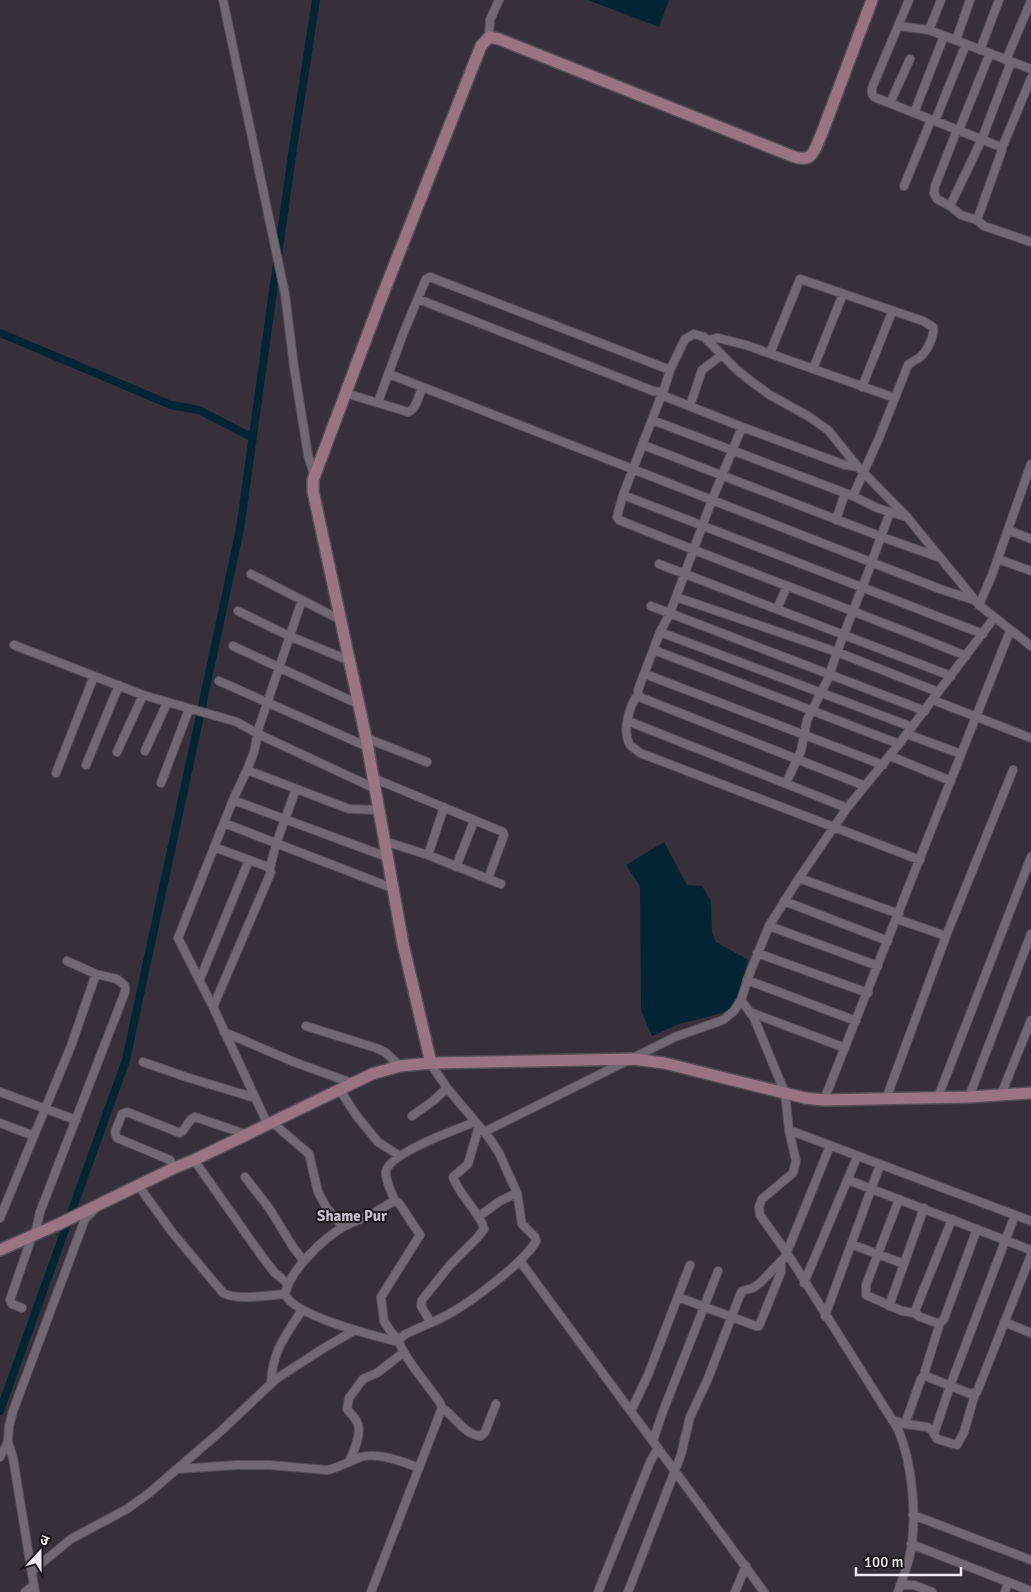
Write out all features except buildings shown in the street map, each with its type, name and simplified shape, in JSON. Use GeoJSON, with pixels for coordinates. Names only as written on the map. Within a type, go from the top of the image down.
{"type":"FeatureCollection","features":[{"type":"Feature","properties":{"kind":"street"},"geometry":{"type":"LineString","coordinates":[[222,0],[285,294],[308,455],[314,475]]}},
{"type":"Feature","properties":{"kind":"street"},"geometry":{"type":"LineString","coordinates":[[399,1341],[404,1335],[447,1315],[469,1300],[520,1260],[535,1243],[536,1239],[522,1224],[517,1193],[499,1154],[447,1088],[430,1063],[392,888],[367,742],[313,491],[314,475],[481,46],[489,37],[490,20],[499,0]]}},
{"type":"Feature","properties":{"kind":"street"},"geometry":{"type":"LineString","coordinates":[[489,37],[792,156],[804,159],[809,158],[812,154],[822,132],[872,0]]}},
{"type":"Feature","properties":{"kind":"street"},"geometry":{"type":"LineString","coordinates":[[909,0],[872,90],[874,97],[1002,148]]}},
{"type":"Feature","properties":{"kind":"street"},"geometry":{"type":"LineString","coordinates":[[929,30],[941,0]]}},
{"type":"Feature","properties":{"kind":"street"},"geometry":{"type":"LineString","coordinates":[[956,40],[970,0]]}},
{"type":"Feature","properties":{"kind":"street"},"geometry":{"type":"LineString","coordinates":[[980,50],[999,0]]}},
{"type":"Feature","properties":{"kind":"street"},"geometry":{"type":"LineString","coordinates":[[950,206],[982,139],[1008,61],[1031,1]]}},
{"type":"Feature","properties":{"kind":"street"},"geometry":{"type":"LineString","coordinates":[[898,26],[929,30],[1031,69]]}},
{"type":"Feature","properties":{"kind":"street"},"geometry":{"type":"LineString","coordinates":[[914,113],[944,36]]}},
{"type":"Feature","properties":{"kind":"street"},"geometry":{"type":"LineString","coordinates":[[904,186],[966,44]]}},
{"type":"Feature","properties":{"kind":"street"},"geometry":{"type":"LineString","coordinates":[[990,53],[934,190],[937,199],[961,215],[977,220],[984,226],[1031,242]]}},
{"type":"Feature","properties":{"kind":"street"},"geometry":{"type":"LineString","coordinates":[[890,104],[910,59]]}},
{"type":"Feature","properties":{"kind":"street"},"geometry":{"type":"LineString","coordinates":[[977,220],[1002,148],[1031,78]]}},
{"type":"Feature","properties":{"kind":"street"},"geometry":{"type":"LineString","coordinates":[[378,402],[426,279],[432,277],[670,370]]}},
{"type":"Feature","properties":{"kind":"street"},"geometry":{"type":"LineString","coordinates":[[770,353],[800,279],[928,323],[934,329],[925,351],[919,358],[908,365],[879,438],[860,470],[836,520]]}},
{"type":"Feature","properties":{"kind":"street"},"geometry":{"type":"LineString","coordinates":[[813,369],[843,294]]}},
{"type":"Feature","properties":{"kind":"street"},"geometry":{"type":"LineString","coordinates":[[418,299],[742,427],[860,470]]}},
{"type":"Feature","properties":{"kind":"street"},"geometry":{"type":"LineString","coordinates":[[862,387],[892,312]]}},
{"type":"Feature","properties":{"kind":"street"},"geometry":{"type":"LineString","coordinates":[[966,656],[854,610],[787,586],[619,520],[617,513],[623,495],[670,370],[685,339],[694,334],[704,337],[752,382],[823,426],[860,470],[908,517],[977,603],[1010,632],[1031,646]]}},
{"type":"Feature","properties":{"kind":"street"},"geometry":{"type":"LineString","coordinates":[[708,340],[723,339],[770,353],[895,398]]}},
{"type":"Feature","properties":{"kind":"street"},"geometry":{"type":"LineString","coordinates":[[690,406],[702,370],[722,355]]}},
{"type":"Feature","properties":{"kind":"street"},"geometry":{"type":"LineString","coordinates":[[389,374],[977,603]]}},
{"type":"Feature","properties":{"kind":"street"},"geometry":{"type":"LineString","coordinates":[[345,393],[411,412],[422,387]]}},
{"type":"Feature","properties":{"kind":"street"},"geometry":{"type":"LineString","coordinates":[[652,420],[849,494],[890,512],[908,517]]}},
{"type":"Feature","properties":{"kind":"street"},"geometry":{"type":"LineString","coordinates":[[742,427],[712,500],[670,614],[660,632],[638,690],[638,695],[629,708],[628,739],[630,744],[640,753],[920,860]]}},
{"type":"Feature","properties":{"kind":"street"},"geometry":{"type":"LineString","coordinates":[[643,445],[721,477],[938,556]]}},
{"type":"Feature","properties":{"kind":"street"},"geometry":{"type":"LineString","coordinates":[[977,603],[998,559],[1030,469]]}},
{"type":"Feature","properties":{"kind":"street"},"geometry":{"type":"LineString","coordinates":[[623,495],[983,634]]}},
{"type":"Feature","properties":{"kind":"street"},"geometry":{"type":"LineString","coordinates":[[786,783],[802,746],[807,720],[830,674],[890,512]]}},
{"type":"Feature","properties":{"kind":"street"},"geometry":{"type":"LineString","coordinates":[[1008,530],[1031,539]]}},
{"type":"Feature","properties":{"kind":"street"},"geometry":{"type":"LineString","coordinates":[[998,559],[1031,571]]}},
{"type":"Feature","properties":{"kind":"street"},"geometry":{"type":"LineString","coordinates":[[659,564],[951,676]]}},
{"type":"Feature","properties":{"kind":"street"},"geometry":{"type":"LineString","coordinates":[[252,574],[341,620]]}},
{"type":"Feature","properties":{"kind":"street"},"geometry":{"type":"LineString","coordinates":[[778,609],[787,586]]}},
{"type":"Feature","properties":{"kind":"street"},"geometry":{"type":"LineString","coordinates":[[676,596],[837,652],[938,692]]}},
{"type":"Feature","properties":{"kind":"street"},"geometry":{"type":"LineString","coordinates":[[302,600],[267,703],[247,770],[233,800],[178,938],[200,979],[255,1098],[270,1124],[309,1154],[318,1192],[326,1207],[343,1228]]}},
{"type":"Feature","properties":{"kind":"street"},"geometry":{"type":"LineString","coordinates":[[651,606],[925,711]]}},
{"type":"Feature","properties":{"kind":"street"},"geometry":{"type":"LineString","coordinates":[[238,611],[290,636],[348,660]]}},
{"type":"Feature","properties":{"kind":"street"},"geometry":{"type":"LineString","coordinates":[[496,1404],[484,1434],[478,1436],[466,1431],[451,1414],[442,1408],[384,1321],[381,1297],[420,1235],[404,1210],[395,1201],[386,1173],[388,1167],[400,1156],[430,1140],[479,1127],[558,1095],[675,1037],[723,1020],[734,1011],[741,1000],[769,926],[799,878],[847,808],[925,711],[994,618]]}},
{"type":"Feature","properties":{"kind":"street"},"geometry":{"type":"LineString","coordinates":[[660,632],[912,727]]}},
{"type":"Feature","properties":{"kind":"street"},"geometry":{"type":"LineString","coordinates":[[824,1100],[1010,632]]}},
{"type":"Feature","properties":{"kind":"street"},"geometry":{"type":"LineString","coordinates":[[14,645],[143,695],[237,722],[258,734],[374,783],[444,807],[504,834],[488,879]]}},
{"type":"Feature","properties":{"kind":"street"},"geometry":{"type":"LineString","coordinates":[[233,646],[358,704]]}},
{"type":"Feature","properties":{"kind":"street"},"geometry":{"type":"LineString","coordinates":[[654,650],[899,744]]}},
{"type":"Feature","properties":{"kind":"street"},"geometry":{"type":"LineString","coordinates":[[645,674],[883,764]]}},
{"type":"Feature","properties":{"kind":"street"},"geometry":{"type":"LineString","coordinates":[[56,773],[94,676]]}},
{"type":"Feature","properties":{"kind":"street"},"geometry":{"type":"LineString","coordinates":[[218,681],[267,703],[367,742],[428,762]]}},
{"type":"Feature","properties":{"kind":"street"},"geometry":{"type":"LineString","coordinates":[[86,765],[119,685]]}},
{"type":"Feature","properties":{"kind":"street"},"geometry":{"type":"LineString","coordinates":[[117,752],[143,695]]}},
{"type":"Feature","properties":{"kind":"street"},"geometry":{"type":"LineString","coordinates":[[638,695],[864,786]]}},
{"type":"Feature","properties":{"kind":"street"},"geometry":{"type":"LineString","coordinates":[[933,700],[1031,738]]}},
{"type":"Feature","properties":{"kind":"street"},"geometry":{"type":"LineString","coordinates":[[145,751],[168,703]]}},
{"type":"Feature","properties":{"kind":"street"},"geometry":{"type":"LineString","coordinates":[[161,783],[189,709]]}},
{"type":"Feature","properties":{"kind":"street"},"geometry":{"type":"LineString","coordinates":[[628,721],[847,808]]}},
{"type":"Feature","properties":{"kind":"street"},"geometry":{"type":"LineString","coordinates":[[907,734],[961,754]]}},
{"type":"Feature","properties":{"kind":"street"},"geometry":{"type":"LineString","coordinates":[[890,756],[951,781]]}},
{"type":"Feature","properties":{"kind":"street"},"geometry":{"type":"LineString","coordinates":[[247,770],[349,809],[378,810]]}},
{"type":"Feature","properties":{"kind":"street"},"geometry":{"type":"LineString","coordinates":[[886,1099],[946,936],[1013,770]]}},
{"type":"Feature","properties":{"kind":"street"},"geometry":{"type":"LineString","coordinates":[[213,1007],[270,874],[276,844],[296,789]]}},
{"type":"Feature","properties":{"kind":"street"},"geometry":{"type":"LineString","coordinates":[[233,800],[387,857]]}},
{"type":"Feature","properties":{"kind":"street"},"geometry":{"type":"LineString","coordinates":[[428,856],[444,807]]}},
{"type":"Feature","properties":{"kind":"street"},"geometry":{"type":"LineString","coordinates":[[456,867],[474,821]]}},
{"type":"Feature","properties":{"kind":"street"},"geometry":{"type":"LineString","coordinates":[[224,823],[392,888]]}},
{"type":"Feature","properties":{"kind":"street"},"geometry":{"type":"LineString","coordinates":[[384,841],[501,884]]}},
{"type":"Feature","properties":{"kind":"street"},"geometry":{"type":"LineString","coordinates":[[214,847],[270,868]]}},
{"type":"Feature","properties":{"kind":"street"},"geometry":{"type":"LineString","coordinates":[[200,979],[249,860]]}},
{"type":"Feature","properties":{"kind":"street"},"geometry":{"type":"LineString","coordinates":[[938,1097],[1030,862]]}},
{"type":"Feature","properties":{"kind":"street"},"geometry":{"type":"LineString","coordinates":[[799,878],[946,936]]}},
{"type":"Feature","properties":{"kind":"street"},"geometry":{"type":"LineString","coordinates":[[784,901],[888,941]]}},
{"type":"Feature","properties":{"kind":"street"},"geometry":{"type":"LineString","coordinates":[[769,926],[878,966]]}},
{"type":"Feature","properties":{"kind":"street"},"geometry":{"type":"LineString","coordinates":[[969,1097],[1031,934]]}},
{"type":"Feature","properties":{"kind":"street"},"geometry":{"type":"LineString","coordinates":[[758,953],[868,992]]}},
{"type":"Feature","properties":{"kind":"street"},"geometry":{"type":"LineString","coordinates":[[22,1308],[12,1304],[10,1300],[34,1235],[40,1212],[125,992],[125,986],[117,979],[96,974],[67,961]]}},
{"type":"Feature","properties":{"kind":"street"},"geometry":{"type":"LineString","coordinates":[[0,1218],[71,1046],[96,974]]}},
{"type":"Feature","properties":{"kind":"street"},"geometry":{"type":"LineString","coordinates":[[747,980],[856,1021]]}},
{"type":"Feature","properties":{"kind":"street"},"geometry":{"type":"LineString","coordinates":[[741,1000],[750,1012],[763,1037],[785,1093],[789,1130],[796,1161],[795,1170],[789,1177],[762,1199],[759,1207],[760,1215],[787,1253],[804,1283],[898,1429],[906,1454],[912,1490],[912,1544],[899,1589]]}},
{"type":"Feature","properties":{"kind":"street"},"geometry":{"type":"LineString","coordinates":[[750,1012],[845,1048]]}},
{"type":"Feature","properties":{"kind":"street"},"geometry":{"type":"LineString","coordinates":[[1001,1095],[1031,1020]]}},
{"type":"Feature","properties":{"kind":"street"},"geometry":{"type":"LineString","coordinates":[[306,1026],[376,1048],[385,1052],[400,1066]]}},
{"type":"Feature","properties":{"kind":"street"},"geometry":{"type":"LineString","coordinates":[[224,1032],[294,1062],[352,1083]]}},
{"type":"Feature","properties":{"kind":"street"},"geometry":{"type":"LineString","coordinates":[[0,1250],[248,1135],[352,1083],[372,1074],[400,1066],[430,1063],[633,1059],[664,1063],[785,1093],[824,1100],[969,1097],[1031,1093]]}},
{"type":"Feature","properties":{"kind":"street"},"geometry":{"type":"LineString","coordinates":[[143,1062],[255,1098]]}},
{"type":"Feature","properties":{"kind":"street"},"geometry":{"type":"LineString","coordinates":[[412,1116],[447,1088]]}},
{"type":"Feature","properties":{"kind":"street"},"geometry":{"type":"LineString","coordinates":[[340,1090],[356,1115],[378,1142],[400,1156]]}},
{"type":"Feature","properties":{"kind":"street"},"geometry":{"type":"LineString","coordinates":[[0,1092],[76,1120]]}},
{"type":"Feature","properties":{"kind":"street"},"geometry":{"type":"LineString","coordinates":[[174,1168],[170,1160],[117,1138],[115,1132],[122,1114],[127,1112],[180,1133],[183,1132],[191,1118],[195,1117],[248,1135]]}},
{"type":"Feature","properties":{"kind":"street"},"geometry":{"type":"LineString","coordinates":[[0,1122],[34,1136]]}},
{"type":"Feature","properties":{"kind":"street"},"geometry":{"type":"LineString","coordinates":[[431,1323],[420,1306],[422,1300],[450,1265],[483,1230],[483,1225],[463,1196],[453,1177],[468,1164],[479,1127]]}},
{"type":"Feature","properties":{"kind":"street"},"geometry":{"type":"LineString","coordinates":[[789,1130],[1031,1221]]}},
{"type":"Feature","properties":{"kind":"street"},"geometry":{"type":"LineString","coordinates":[[628,1592],[684,1447],[690,1418],[707,1381],[741,1293],[757,1286],[781,1262],[787,1253],[830,1146]]}},
{"type":"Feature","properties":{"kind":"street"},"geometry":{"type":"LineString","coordinates":[[804,1283],[857,1157]]}},
{"type":"Feature","properties":{"kind":"street"},"geometry":{"type":"LineString","coordinates":[[194,1160],[265,1261],[277,1276],[288,1284]]}},
{"type":"Feature","properties":{"kind":"street"},"geometry":{"type":"LineString","coordinates":[[825,1316],[880,1165]]}},
{"type":"Feature","properties":{"kind":"street"},"geometry":{"type":"LineString","coordinates":[[245,1177],[269,1208],[304,1261]]}},
{"type":"Feature","properties":{"kind":"street"},"geometry":{"type":"LineString","coordinates":[[848,1180],[1031,1250]]}},
{"type":"Feature","properties":{"kind":"street"},"geometry":{"type":"LineString","coordinates":[[138,1185],[172,1232],[223,1293],[234,1296],[285,1294]]}},
{"type":"Feature","properties":{"kind":"street"},"geometry":{"type":"LineString","coordinates":[[478,1217],[500,1201],[517,1193]]}},
{"type":"Feature","properties":{"kind":"street"},"geometry":{"type":"LineString","coordinates":[[899,1199],[866,1286],[866,1295],[889,1306],[915,1313],[938,1325]]}},
{"type":"Feature","properties":{"kind":"street"},"geometry":{"type":"LineString","coordinates":[[285,1294],[288,1284],[304,1261],[325,1241],[343,1228],[395,1201]]}},
{"type":"Feature","properties":{"kind":"street"},"geometry":{"type":"LineString","coordinates":[[25,1592],[34,1588],[13,1458],[8,1442],[9,1426],[85,1219],[101,1203]]}},
{"type":"Feature","properties":{"kind":"street"},"geometry":{"type":"LineString","coordinates":[[889,1306],[924,1208]]}},
{"type":"Feature","properties":{"kind":"street"},"geometry":{"type":"LineString","coordinates":[[934,1434],[950,1386],[1015,1215]]}},
{"type":"Feature","properties":{"kind":"street"},"geometry":{"type":"LineString","coordinates":[[915,1313],[952,1219]]}},
{"type":"Feature","properties":{"kind":"street"},"geometry":{"type":"LineString","coordinates":[[905,1424],[921,1379],[925,1374],[939,1329],[938,1325],[944,1319],[977,1229]]}},
{"type":"Feature","properties":{"kind":"street"},"geometry":{"type":"LineString","coordinates":[[851,1244],[904,1264]]}},
{"type":"Feature","properties":{"kind":"street"},"geometry":{"type":"LineString","coordinates":[[892,1420],[905,1424],[925,1426],[931,1429],[940,1440],[957,1445],[975,1394],[978,1391],[1031,1255]]}},
{"type":"Feature","properties":{"kind":"street"},"geometry":{"type":"LineString","coordinates":[[520,1260],[764,1592]]}},
{"type":"Feature","properties":{"kind":"street"},"geometry":{"type":"LineString","coordinates":[[678,1297],[759,1326],[780,1276],[781,1262]]}},
{"type":"Feature","properties":{"kind":"street"},"geometry":{"type":"LineString","coordinates":[[631,1411],[648,1375],[690,1265]]}},
{"type":"Feature","properties":{"kind":"street"},"geometry":{"type":"LineString","coordinates":[[598,1592],[656,1444],[718,1271]]}},
{"type":"Feature","properties":{"kind":"street"},"geometry":{"type":"LineString","coordinates":[[285,1294],[290,1301],[302,1310],[355,1330],[399,1341]]}},
{"type":"Feature","properties":{"kind":"street"},"geometry":{"type":"LineString","coordinates":[[271,1383],[276,1351],[302,1310]]}},
{"type":"Feature","properties":{"kind":"street"},"geometry":{"type":"LineString","coordinates":[[1004,1322],[1031,1333]]}},
{"type":"Feature","properties":{"kind":"street"},"geometry":{"type":"LineString","coordinates":[[32,1571],[71,1539],[140,1500],[221,1431],[271,1383],[355,1330]]}},
{"type":"Feature","properties":{"kind":"street"},"geometry":{"type":"LineString","coordinates":[[349,1462],[355,1449],[358,1427],[357,1422],[347,1409],[349,1398],[363,1378],[374,1375],[404,1352]]}},
{"type":"Feature","properties":{"kind":"street"},"geometry":{"type":"LineString","coordinates":[[925,1374],[950,1386],[975,1394]]}},
{"type":"Feature","properties":{"kind":"street"},"geometry":{"type":"LineString","coordinates":[[371,1592],[442,1408]]}},
{"type":"Feature","properties":{"kind":"street"},"geometry":{"type":"LineString","coordinates":[[0,1457],[8,1442]]}},
{"type":"Feature","properties":{"kind":"street"},"geometry":{"type":"LineString","coordinates":[[178,1469],[237,1464],[327,1470],[362,1457],[371,1456],[403,1461],[419,1468]]}},
{"type":"Feature","properties":{"kind":"street"},"geometry":{"type":"LineString","coordinates":[[913,1515],[1031,1560]]}},
{"type":"Feature","properties":{"kind":"street"},"geometry":{"type":"LineString","coordinates":[[912,1544],[1031,1590]]}},
{"type":"Feature","properties":{"kind":"street"},"geometry":{"type":"LineString","coordinates":[[735,1592],[746,1566]]}},
{"type":"Feature","properties":{"kind":"street"},"geometry":{"type":"LineString","coordinates":[[1005,1592],[1008,1582]]}},
{"type":"Feature","properties":{"kind":"street"},"geometry":{"type":"LineString","coordinates":[[899,1589],[914,1585],[932,1592]]}},
{"type":"Feature","properties":{"kind":"water"},"geometry":{"type":"Polygon","coordinates":[[[588,0],[669,0],[659,27],[588,0]]]}},
{"type":"Feature","properties":{"kind":"water"},"geometry":{"type":"Polygon","coordinates":[[[664,842],[687,885],[702,886],[711,901],[712,932],[716,942],[748,960],[735,1005],[727,1011],[679,1024],[652,1036],[641,1010],[640,886],[626,865],[664,842]]]}},
{"type":"Feature","properties":{"kind":"waterway"},"geometry":{"type":"LineString","coordinates":[[0,1411],[126,1060],[240,529],[292,155],[316,0]]}},
{"type":"Feature","properties":{"kind":"waterway"},"geometry":{"type":"LineString","coordinates":[[0,333],[171,405],[199,410],[253,438]]}},
{"type":"Feature","properties":{"kind":"district","name":"Shame Pur"},"geometry":{"type":"Point","coordinates":[352,1216]}}]}
